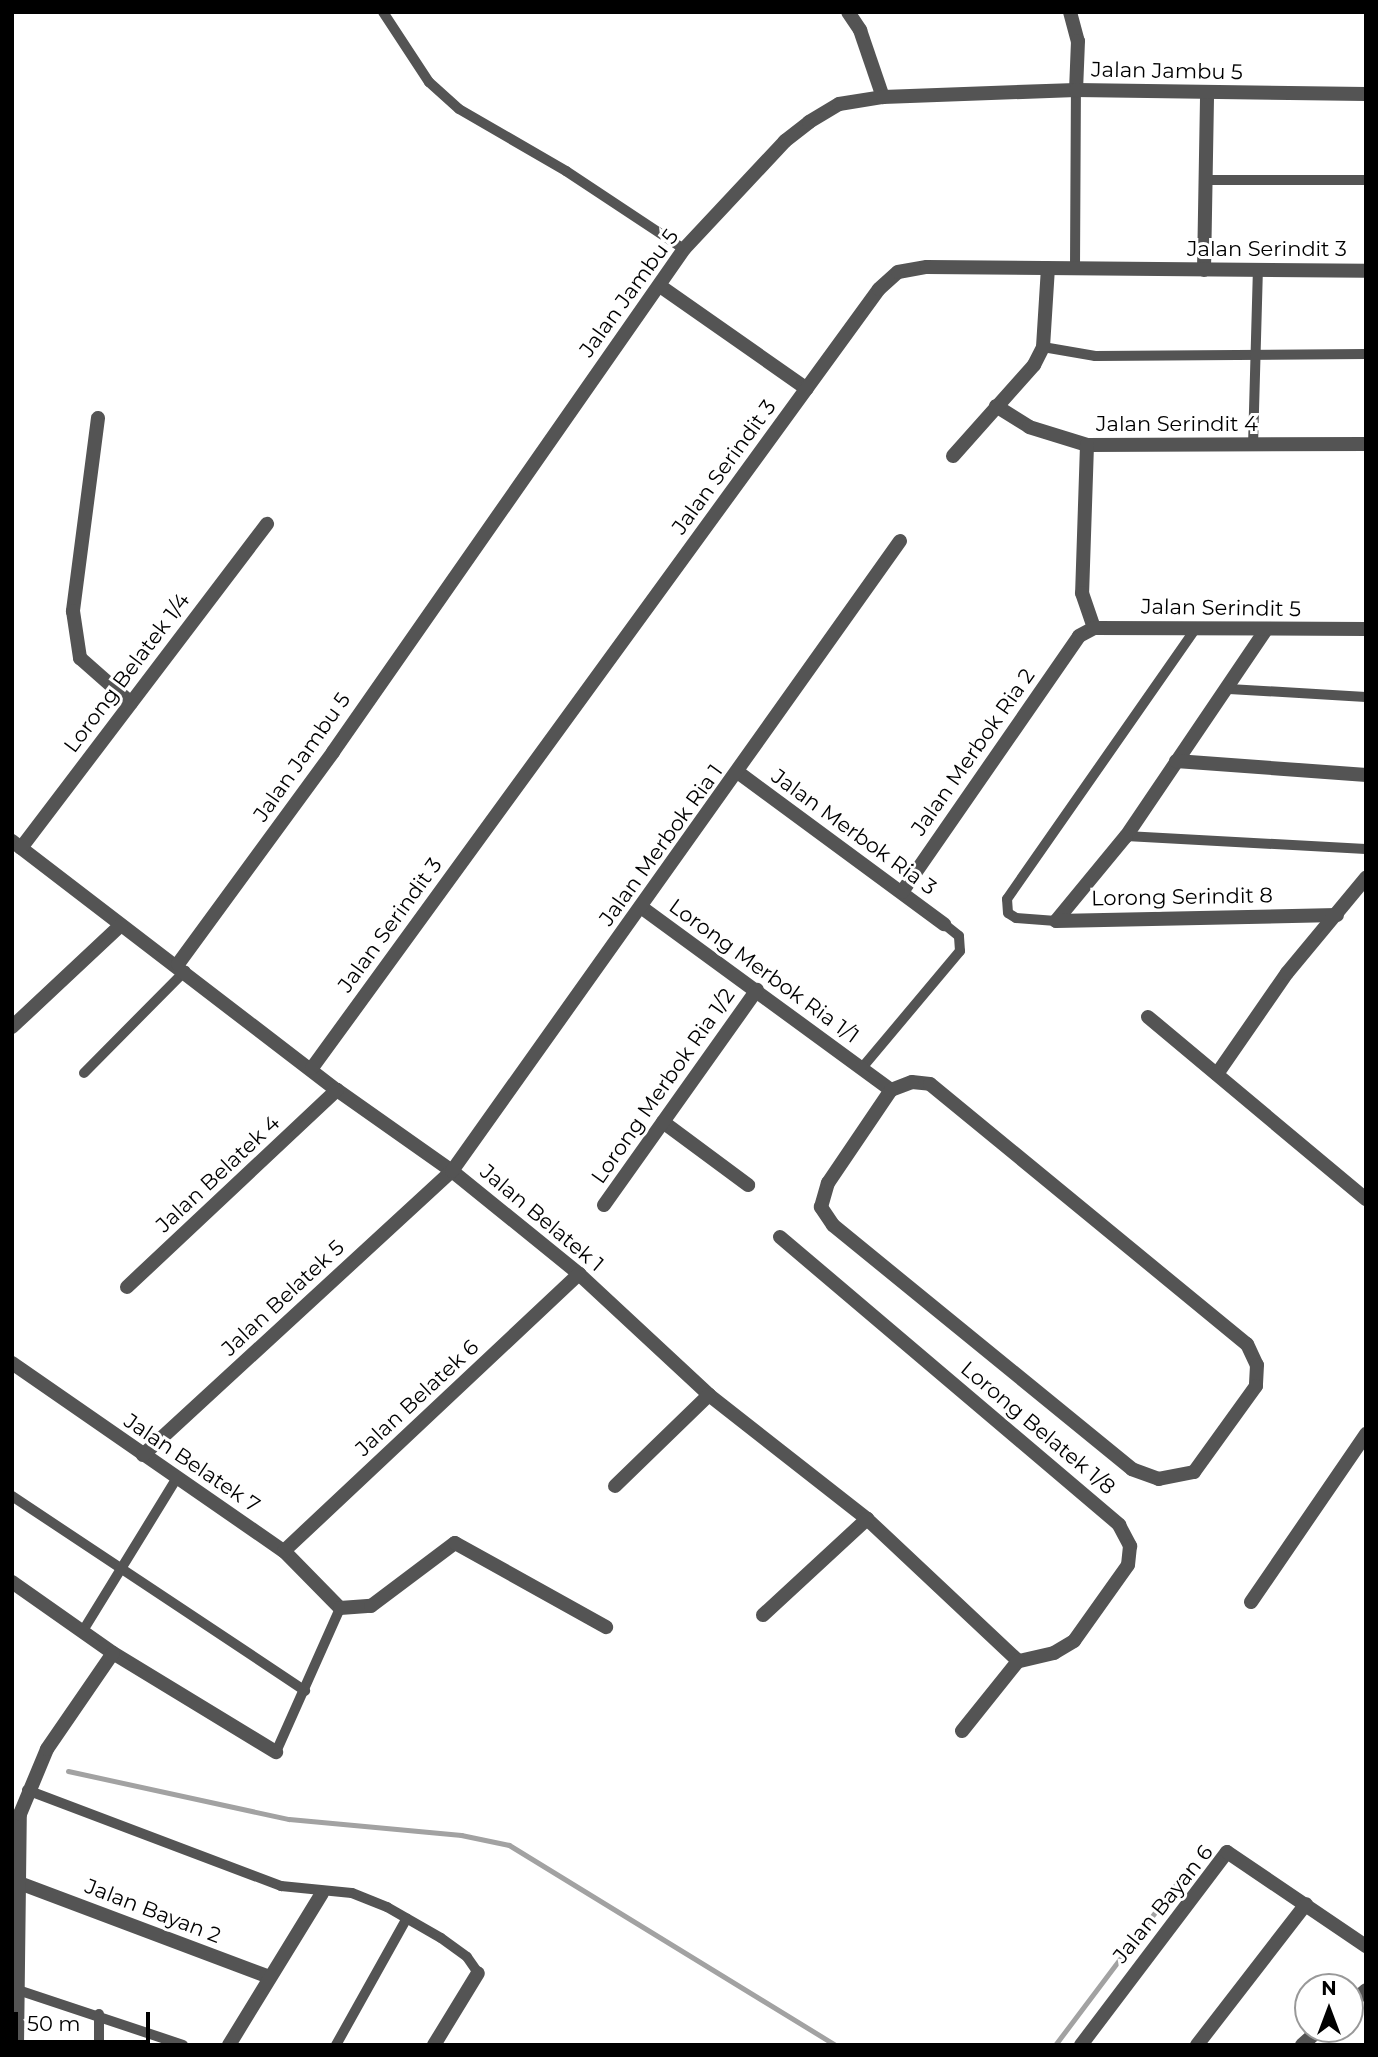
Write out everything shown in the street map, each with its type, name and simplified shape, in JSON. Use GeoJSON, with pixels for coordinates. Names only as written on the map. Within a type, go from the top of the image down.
{"type":"FeatureCollection","features":[{"type":"Feature","properties":{"kind":"street"},"geometry":{"type":"LineString","coordinates":[[848,12],[860,30],[883,97]]}},
{"type":"Feature","properties":{"kind":"street"},"geometry":{"type":"LineString","coordinates":[[1070,12],[1078,41],[1076,90]]}},
{"type":"Feature","properties":{"kind":"street","name":"Jalan Jambu 5"},"geometry":{"type":"LineString","coordinates":[[182,968],[684,250],[785,141],[809,122],[839,104],[883,97],[1076,90],[1207,94],[1366,94]]}},
{"type":"Feature","properties":{"kind":"street"},"geometry":{"type":"LineString","coordinates":[[1204,270],[1207,94]]}},
{"type":"Feature","properties":{"kind":"street","name":"Jalan Serindit 3"},"geometry":{"type":"LineString","coordinates":[[312,1068],[879,289],[898,272],[927,267],[1366,271]]}},
{"type":"Feature","properties":{"kind":"street"},"geometry":{"type":"LineString","coordinates":[[953,456],[1043,347],[1048,268]]}},
{"type":"Feature","properties":{"kind":"street"},"geometry":{"type":"LineString","coordinates":[[660,286],[807,389]]}},
{"type":"Feature","properties":{"kind":"street","name":"Jalan Serindit 4"},"geometry":{"type":"LineString","coordinates":[[996,406],[1029,427],[1087,445],[1366,444]]}},
{"type":"Feature","properties":{"kind":"street"},"geometry":{"type":"LineString","coordinates":[[98,418],[73,611],[80,658],[131,703]]}},
{"type":"Feature","properties":{"kind":"street"},"geometry":{"type":"LineString","coordinates":[[1087,445],[1082,593],[1094,628]]}},
{"type":"Feature","properties":{"kind":"street","name":"Lorong Belatek 1/4"},"geometry":{"type":"LineString","coordinates":[[17,845],[131,703],[267,524]]}},
{"type":"Feature","properties":{"kind":"street","name":"Jalan Merbok Ria 1"},"geometry":{"type":"LineString","coordinates":[[452,1171],[739,773],[900,541]]}},
{"type":"Feature","properties":{"kind":"street","name":"Jalan Serindit 5"},"geometry":{"type":"LineString","coordinates":[[1079,636],[1094,628],[1265,631],[1366,629]]}},
{"type":"Feature","properties":{"kind":"street","name":"Lorong Serindit 8"},"geometry":{"type":"LineString","coordinates":[[1056,921],[1126,836],[1229,689],[1265,631]]}},
{"type":"Feature","properties":{"kind":"street","name":"Jalan Merbok Ria 2"},"geometry":{"type":"LineString","coordinates":[[902,892],[1079,636]]}},
{"type":"Feature","properties":{"kind":"street"},"geometry":{"type":"LineString","coordinates":[[1176,761],[1366,775]]}},
{"type":"Feature","properties":{"kind":"street","name":"Jalan Merbok Ria 3"},"geometry":{"type":"LineString","coordinates":[[739,773],[944,924]]}},
{"type":"Feature","properties":{"kind":"street","name":"Jalan Belatek 1"},"geometry":{"type":"LineString","coordinates":[[17,845],[182,968],[337,1090],[452,1171],[579,1274],[709,1395],[867,1518],[1018,1661]]}},
{"type":"Feature","properties":{"kind":"street"},"geometry":{"type":"LineString","coordinates":[[1217,1074],[1287,973],[1366,878]]}},
{"type":"Feature","properties":{"kind":"street","name":"Lorong Merbok Ria 1/1"},"geometry":{"type":"LineString","coordinates":[[641,907],[891,1090]]}},
{"type":"Feature","properties":{"kind":"street","name":"Lorong Serindit 8"},"geometry":{"type":"LineString","coordinates":[[1056,921],[1337,915]]}},
{"type":"Feature","properties":{"kind":"street"},"geometry":{"type":"LineString","coordinates":[[12,1027],[121,925]]}},
{"type":"Feature","properties":{"kind":"street","name":"Lorong Merbok Ria 1/2"},"geometry":{"type":"LineString","coordinates":[[604,1205],[757,990]]}},
{"type":"Feature","properties":{"kind":"street"},"geometry":{"type":"LineString","coordinates":[[1148,1017],[1366,1199]]}},
{"type":"Feature","properties":{"kind":"street"},"geometry":{"type":"LineString","coordinates":[[912,1082],[930,1084],[1247,1343],[1257,1365],[1256,1386],[1194,1472],[1159,1479],[1132,1469],[833,1225],[821,1207],[828,1183],[891,1090],[912,1082]]}},
{"type":"Feature","properties":{"kind":"street","name":"Jalan Belatek 4"},"geometry":{"type":"LineString","coordinates":[[127,1287],[337,1090]]}},
{"type":"Feature","properties":{"kind":"street"},"geometry":{"type":"LineString","coordinates":[[663,1122],[748,1185]]}},
{"type":"Feature","properties":{"kind":"street","name":"Jalan Belatek 5"},"geometry":{"type":"LineString","coordinates":[[143,1455],[452,1171]]}},
{"type":"Feature","properties":{"kind":"street","name":"Lorong Belatek 1/8"},"geometry":{"type":"LineString","coordinates":[[780,1237],[1119,1525],[1130,1546],[1128,1565],[1074,1641],[1054,1653],[1018,1661]]}},
{"type":"Feature","properties":{"kind":"street","name":"Jalan Belatek 6"},"geometry":{"type":"LineString","coordinates":[[284,1551],[579,1274]]}},
{"type":"Feature","properties":{"kind":"street","name":"Jalan Belatek 7"},"geometry":{"type":"LineString","coordinates":[[12,1363],[284,1551],[340,1608]]}},
{"type":"Feature","properties":{"kind":"street"},"geometry":{"type":"LineString","coordinates":[[615,1486],[709,1395]]}},
{"type":"Feature","properties":{"kind":"street"},"geometry":{"type":"LineString","coordinates":[[1251,1602],[1366,1434]]}},
{"type":"Feature","properties":{"kind":"street"},"geometry":{"type":"LineString","coordinates":[[764,1615],[867,1518]]}},
{"type":"Feature","properties":{"kind":"street"},"geometry":{"type":"LineString","coordinates":[[340,1608],[371,1606],[455,1543],[606,1627]]}},
{"type":"Feature","properties":{"kind":"street"},"geometry":{"type":"LineString","coordinates":[[12,1582],[84,1629],[113,1653],[276,1752]]}},
{"type":"Feature","properties":{"kind":"street"},"geometry":{"type":"LineString","coordinates":[[17,2045],[22,1884],[16,1814],[47,1749],[113,1653]]}},
{"type":"Feature","properties":{"kind":"street"},"geometry":{"type":"LineString","coordinates":[[962,1731],[1018,1661]]}},
{"type":"Feature","properties":{"kind":"street","name":"Jalan Bayan 6"},"geometry":{"type":"LineString","coordinates":[[1081,2045],[1227,1853],[1366,1946]]}},
{"type":"Feature","properties":{"kind":"street","name":"Jalan Bayan 2"},"geometry":{"type":"LineString","coordinates":[[22,1884],[269,1978]]}},
{"type":"Feature","properties":{"kind":"street"},"geometry":{"type":"LineString","coordinates":[[229,2045],[322,1893]]}},
{"type":"Feature","properties":{"kind":"street"},"geometry":{"type":"LineString","coordinates":[[1197,2045],[1306,1904]]}},
{"type":"Feature","properties":{"kind":"street"},"geometry":{"type":"LineString","coordinates":[[434,2045],[478,1973]]}},
{"type":"Feature","properties":{"kind":"lane"},"geometry":{"type":"LineString","coordinates":[[383,12],[429,82],[459,109],[566,171],[684,250]]}},
{"type":"Feature","properties":{"kind":"lane"},"geometry":{"type":"LineString","coordinates":[[1075,268],[1076,90]]}},
{"type":"Feature","properties":{"kind":"lane"},"geometry":{"type":"LineString","coordinates":[[1205,180],[1366,180]]}},
{"type":"Feature","properties":{"kind":"lane"},"geometry":{"type":"LineString","coordinates":[[1253,446],[1258,271]]}},
{"type":"Feature","properties":{"kind":"lane"},"geometry":{"type":"LineString","coordinates":[[1043,347],[1095,356],[1366,354]]}},
{"type":"Feature","properties":{"kind":"lane"},"geometry":{"type":"LineString","coordinates":[[1056,921],[1016,918],[1007,913],[1007,900],[1195,630]]}},
{"type":"Feature","properties":{"kind":"lane"},"geometry":{"type":"LineString","coordinates":[[1229,689],[1366,697]]}},
{"type":"Feature","properties":{"kind":"lane"},"geometry":{"type":"LineString","coordinates":[[1126,836],[1366,849]]}},
{"type":"Feature","properties":{"kind":"lane"},"geometry":{"type":"LineString","coordinates":[[861,1069],[960,951],[959,936],[944,924]]}},
{"type":"Feature","properties":{"kind":"lane"},"geometry":{"type":"LineString","coordinates":[[84,1073],[182,968]]}},
{"type":"Feature","properties":{"kind":"lane"},"geometry":{"type":"LineString","coordinates":[[84,1629],[177,1478]]}},
{"type":"Feature","properties":{"kind":"lane"},"geometry":{"type":"LineString","coordinates":[[12,1496],[121,1572],[305,1691]]}},
{"type":"Feature","properties":{"kind":"lane"},"geometry":{"type":"LineString","coordinates":[[276,1752],[340,1608]]}},
{"type":"Feature","properties":{"kind":"lane"},"geometry":{"type":"LineString","coordinates":[[27,1790],[281,1886],[322,1893],[352,1892],[407,1918],[467,1957],[478,1973]]}},
{"type":"Feature","properties":{"kind":"lane"},"geometry":{"type":"LineString","coordinates":[[336,2045],[407,1918]]}},
{"type":"Feature","properties":{"kind":"lane"},"geometry":{"type":"LineString","coordinates":[[18,1990],[99,2014],[183,2045]]}},
{"type":"Feature","properties":{"kind":"lane"},"geometry":{"type":"LineString","coordinates":[[99,2014],[99,2045]]}},
{"type":"Feature","properties":{"kind":"waterway"},"geometry":{"type":"LineString","coordinates":[[68,1771],[289,1819],[461,1835],[509,1845],[835,2045]]}},
{"type":"Feature","properties":{"kind":"waterway"},"geometry":{"type":"LineString","coordinates":[[1055,2045],[1184,1874]]}}]}
